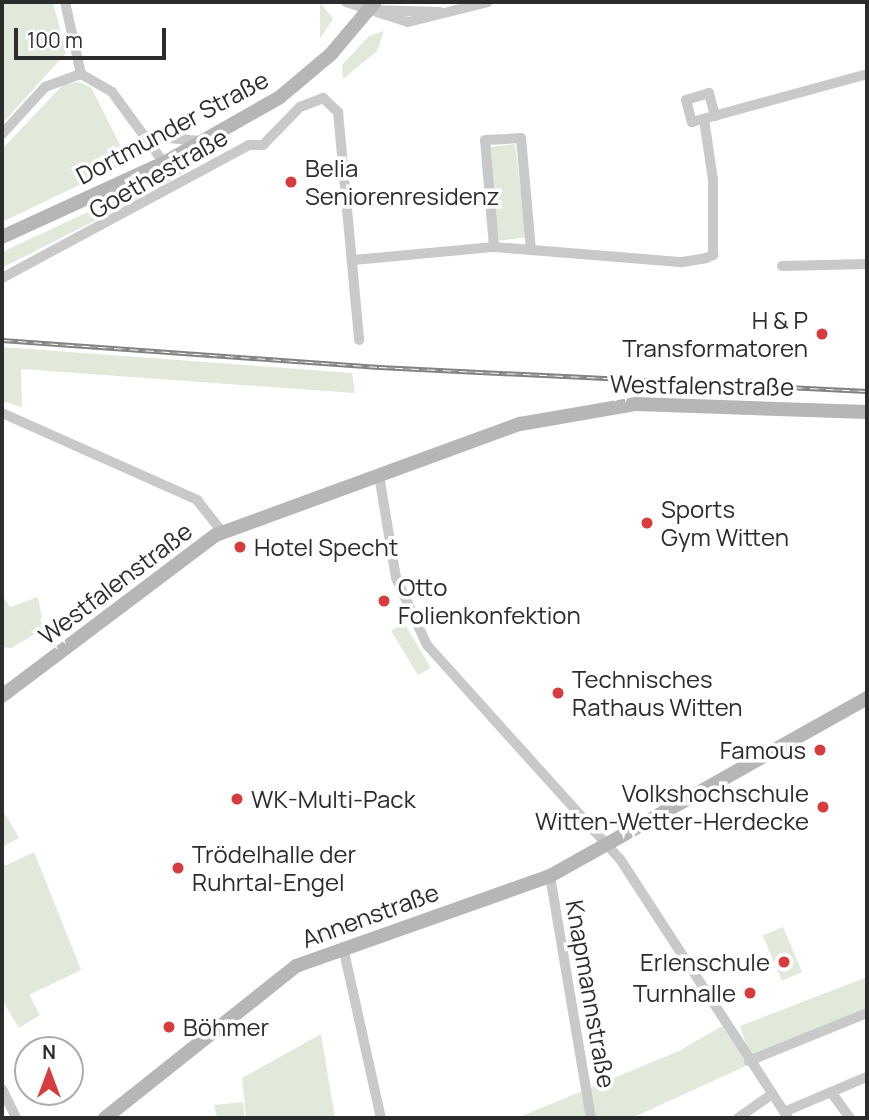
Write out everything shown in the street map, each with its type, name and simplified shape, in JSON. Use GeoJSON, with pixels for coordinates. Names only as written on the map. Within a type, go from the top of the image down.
{"type":"FeatureCollection","features":[{"type":"Feature","properties":{"kind":"street"},"geometry":{"type":"LineString","coordinates":[[2,134],[45,87],[81,74],[65,2]]}},
{"type":"Feature","properties":{"kind":"street"},"geometry":{"type":"LineString","coordinates":[[346,2],[447,12]]}},
{"type":"Feature","properties":{"kind":"street"},"geometry":{"type":"LineString","coordinates":[[406,2],[418,11]]}},
{"type":"Feature","properties":{"kind":"street"},"geometry":{"type":"LineString","coordinates":[[372,6],[408,22],[488,2]]}},
{"type":"Feature","properties":{"kind":"street","name":"Dortmunder Straße"},"geometry":{"type":"LineString","coordinates":[[2,237],[164,163],[306,78],[372,6]]}},
{"type":"Feature","properties":{"kind":"street","name":"Goethestraße"},"geometry":{"type":"LineString","coordinates":[[81,74],[102,82],[147,136],[164,163]]}},
{"type":"Feature","properties":{"kind":"street"},"geometry":{"type":"LineString","coordinates":[[715,116],[709,93],[686,100],[692,122],[715,116],[867,74]]}},
{"type":"Feature","properties":{"kind":"street","name":"Goethestraße"},"geometry":{"type":"LineString","coordinates":[[2,278],[249,145],[263,145],[300,107],[323,98],[338,112],[354,260],[359,340]]}},
{"type":"Feature","properties":{"kind":"street"},"geometry":{"type":"LineString","coordinates":[[354,260],[494,247],[682,262],[713,255],[704,119]]}},
{"type":"Feature","properties":{"kind":"street","name":"Goethestraße"},"geometry":{"type":"LineString","coordinates":[[147,136],[204,141]]}},
{"type":"Feature","properties":{"kind":"street"},"geometry":{"type":"LineString","coordinates":[[494,247],[485,140],[521,138],[531,250]]}},
{"type":"Feature","properties":{"kind":"street"},"geometry":{"type":"LineString","coordinates":[[782,266],[867,264]]}},
{"type":"Feature","properties":{"kind":"street","name":"Westfalenstraße"},"geometry":{"type":"LineString","coordinates":[[2,696],[223,533],[520,424],[593,407],[867,412]]}},
{"type":"Feature","properties":{"kind":"street"},"geometry":{"type":"LineString","coordinates":[[2,413],[197,500],[223,533]]}},
{"type":"Feature","properties":{"kind":"street"},"geometry":{"type":"LineString","coordinates":[[379,475],[387,534],[402,594],[427,645],[607,845],[786,1115],[867,1077]]}},
{"type":"Feature","properties":{"kind":"street","name":"Annenstraße"},"geometry":{"type":"LineString","coordinates":[[104,1118],[296,966],[343,947],[550,876],[867,698]]}},
{"type":"Feature","properties":{"kind":"street","name":"Knapmannstraße"},"geometry":{"type":"LineString","coordinates":[[550,876],[590,1118]]}},
{"type":"Feature","properties":{"kind":"street"},"geometry":{"type":"LineString","coordinates":[[343,947],[381,1118]]}},
{"type":"Feature","properties":{"kind":"street"},"geometry":{"type":"LineString","coordinates":[[749,1061],[867,1013]]}},
{"type":"Feature","properties":{"kind":"street"},"geometry":{"type":"LineString","coordinates":[[2,1089],[16,1118]]}},
{"type":"Feature","properties":{"kind":"street"},"geometry":{"type":"LineString","coordinates":[[831,1092],[850,1118]]}},
{"type":"Feature","properties":{"kind":"street"},"geometry":{"type":"LineString","coordinates":[[738,1118],[772,1094]]}},
{"type":"Feature","properties":{"kind":"green space"},"geometry":{"type":"Polygon","coordinates":[[[2,2],[53,2],[66,53],[2,124],[2,2]]]}},
{"type":"Feature","properties":{"kind":"green space"},"geometry":{"type":"Polygon","coordinates":[[[320,2],[333,19],[320,38],[320,2]]]}},
{"type":"Feature","properties":{"kind":"green space"},"geometry":{"type":"Polygon","coordinates":[[[384,31],[377,51],[343,79],[342,65],[369,36],[384,31]]]}},
{"type":"Feature","properties":{"kind":"green space"},"geometry":{"type":"Polygon","coordinates":[[[78,82],[91,87],[126,157],[117,167],[2,222],[2,149],[63,85],[78,82]]]}},
{"type":"Feature","properties":{"kind":"green space"},"geometry":{"type":"Polygon","coordinates":[[[515,144],[526,237],[499,241],[487,147],[515,144]]]}},
{"type":"Feature","properties":{"kind":"green space"},"geometry":{"type":"Polygon","coordinates":[[[212,154],[161,187],[2,268],[2,252],[212,154]]]}},
{"type":"Feature","properties":{"kind":"green space"},"geometry":{"type":"Polygon","coordinates":[[[2,347],[352,373],[355,393],[21,369],[22,407],[2,401],[2,347]]]}},
{"type":"Feature","properties":{"kind":"green space"},"geometry":{"type":"Polygon","coordinates":[[[2,595],[10,607],[38,597],[44,629],[11,648],[2,647],[2,595]]]}},
{"type":"Feature","properties":{"kind":"green space"},"geometry":{"type":"Polygon","coordinates":[[[404,623],[431,668],[418,675],[391,631],[404,623]]]}},
{"type":"Feature","properties":{"kind":"green space"},"geometry":{"type":"Polygon","coordinates":[[[5,814],[19,838],[2,847],[2,815],[5,814]]]}},
{"type":"Feature","properties":{"kind":"green space"},"geometry":{"type":"Polygon","coordinates":[[[34,852],[81,970],[29,995],[40,1015],[19,1028],[2,1000],[2,867],[34,852]]]}},
{"type":"Feature","properties":{"kind":"green space"},"geometry":{"type":"Polygon","coordinates":[[[783,927],[802,972],[782,981],[763,936],[783,927]]]}},
{"type":"Feature","properties":{"kind":"green space"},"geometry":{"type":"Polygon","coordinates":[[[867,977],[867,1008],[750,1056],[740,1026],[867,977]]]}},
{"type":"Feature","properties":{"kind":"green space"},"geometry":{"type":"Polygon","coordinates":[[[722,1026],[748,1065],[632,1118],[517,1118],[679,1051],[722,1026]]]}},
{"type":"Feature","properties":{"kind":"green space"},"geometry":{"type":"Polygon","coordinates":[[[321,1034],[335,1118],[246,1118],[242,1078],[321,1034]]]}},
{"type":"Feature","properties":{"kind":"green space"},"geometry":{"type":"Polygon","coordinates":[[[243,1102],[245,1118],[217,1118],[214,1105],[243,1102]]]}},
{"type":"Feature","properties":{"kind":"railway"},"geometry":{"type":"LineString","coordinates":[[2,340],[379,367],[867,391]]}},
{"type":"Feature","properties":{"kind":"place","name":"Belia Seniorenresidenz"},"geometry":{"type":"Point","coordinates":[291,182]}},
{"type":"Feature","properties":{"kind":"place","name":"H & P Transformatoren"},"geometry":{"type":"Point","coordinates":[822,334]}},
{"type":"Feature","properties":{"kind":"place","name":"Sports Gym Witten"},"geometry":{"type":"Point","coordinates":[647,523]}},
{"type":"Feature","properties":{"kind":"place","name":"Hotel Specht"},"geometry":{"type":"Point","coordinates":[240,547]}},
{"type":"Feature","properties":{"kind":"place","name":"Otto Folienkonfektion"},"geometry":{"type":"Point","coordinates":[384,601]}},
{"type":"Feature","properties":{"kind":"place","name":"Technisches Rathaus Witten"},"geometry":{"type":"Point","coordinates":[558,693]}},
{"type":"Feature","properties":{"kind":"place","name":"Famous"},"geometry":{"type":"Point","coordinates":[820,750]}},
{"type":"Feature","properties":{"kind":"place","name":"WK-Multi-Pack"},"geometry":{"type":"Point","coordinates":[237,799]}},
{"type":"Feature","properties":{"kind":"place","name":"Volkshochschule Witten-Wetter-Herdecke"},"geometry":{"type":"Point","coordinates":[823,807]}},
{"type":"Feature","properties":{"kind":"place","name":"Trödelhalle der Ruhrtal-Engel"},"geometry":{"type":"Point","coordinates":[178,868]}},
{"type":"Feature","properties":{"kind":"place","name":"Erlenschule"},"geometry":{"type":"Point","coordinates":[784,962]}},
{"type":"Feature","properties":{"kind":"place","name":"Turnhalle"},"geometry":{"type":"Point","coordinates":[750,993]}},
{"type":"Feature","properties":{"kind":"place","name":"Böhmer"},"geometry":{"type":"Point","coordinates":[169,1027]}}]}
